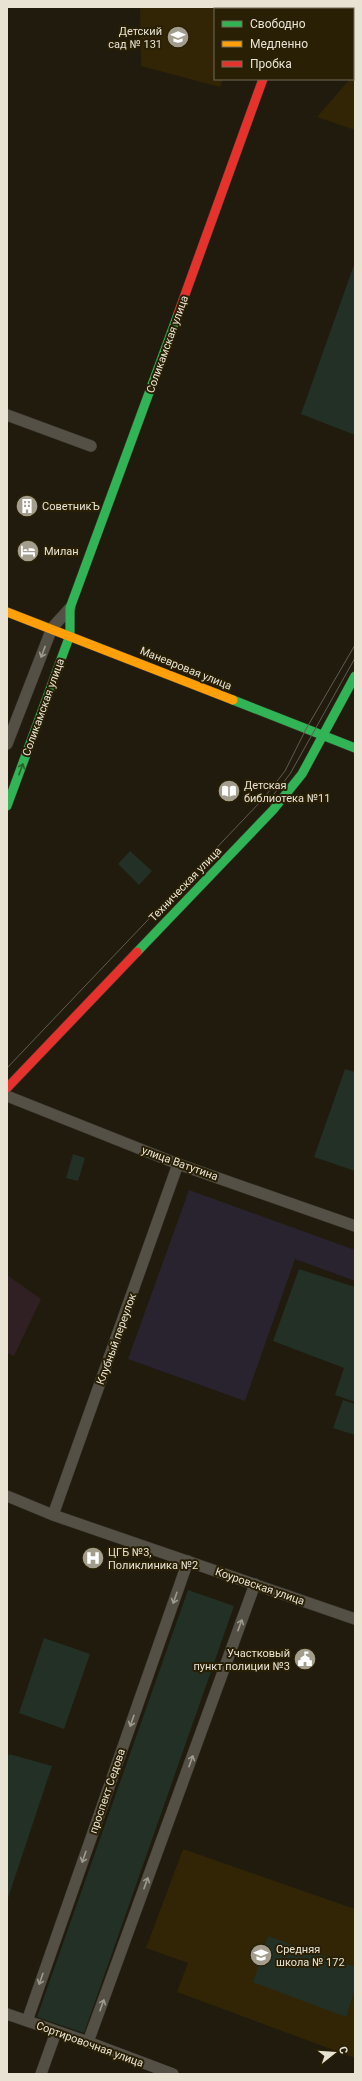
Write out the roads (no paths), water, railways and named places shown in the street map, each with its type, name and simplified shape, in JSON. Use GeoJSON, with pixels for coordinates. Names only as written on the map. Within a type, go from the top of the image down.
{"type":"FeatureCollection","features":[{"type":"Feature","properties":{"kind":"street","name":"Соликамская улица"},"geometry":{"type":"LineString","coordinates":[[7,806],[70,635],[70,608],[127,457],[262,80]]}},
{"type":"Feature","properties":{"kind":"street"},"geometry":{"type":"LineString","coordinates":[[7,415],[91,446]]}},
{"type":"Feature","properties":{"kind":"street","name":"Соликамская улица"},"geometry":{"type":"LineString","coordinates":[[7,744],[52,628],[70,608]]}},
{"type":"Feature","properties":{"kind":"street","name":"Маневровая улица"},"geometry":{"type":"LineString","coordinates":[[7,612],[70,635],[355,748]]}},
{"type":"Feature","properties":{"kind":"street","name":"Техническая улица"},"geometry":{"type":"LineString","coordinates":[[7,1088],[273,810],[302,774],[355,676]]}},
{"type":"Feature","properties":{"kind":"street","name":"улица Ватутина"},"geometry":{"type":"LineString","coordinates":[[7,1096],[178,1164],[355,1226]]}},
{"type":"Feature","properties":{"kind":"street","name":"Клубный переулок"},"geometry":{"type":"LineString","coordinates":[[53,1514],[178,1164]]}},
{"type":"Feature","properties":{"kind":"street","name":"Коуровская улица"},"geometry":{"type":"LineString","coordinates":[[7,1496],[53,1514],[355,1619]]}},
{"type":"Feature","properties":{"kind":"street","name":"проспект Седова"},"geometry":{"type":"LineString","coordinates":[[27,2021],[188,1561]]}},
{"type":"Feature","properties":{"kind":"street"},"geometry":{"type":"LineString","coordinates":[[88,2042],[255,1584]]}},
{"type":"Feature","properties":{"kind":"street","name":"Сортировочная улица"},"geometry":{"type":"LineString","coordinates":[[7,2014],[88,2042],[173,2074]]}},
{"type":"Feature","properties":{"kind":"street"},"geometry":{"type":"LineString","coordinates":[[41,2074],[56,2032]]}},
{"type":"Feature","properties":{"kind":"tram line"},"geometry":{"type":"LineString","coordinates":[[7,1068],[263,799],[285,771],[306,729],[355,645]]}},
{"type":"Feature","properties":{"kind":"tram line"},"geometry":{"type":"LineString","coordinates":[[274,794],[290,774],[355,658]]}},
{"type":"Feature","properties":{"kind":"place","name":"Детский сад № 131"},"geometry":{"type":"Point","coordinates":[178,37]}},
{"type":"Feature","properties":{"kind":"place","name":"СоветникЪ"},"geometry":{"type":"Point","coordinates":[27,506]}},
{"type":"Feature","properties":{"kind":"place","name":"Милан"},"geometry":{"type":"Point","coordinates":[28,551]}},
{"type":"Feature","properties":{"kind":"place","name":"Детская библиотека №11"},"geometry":{"type":"Point","coordinates":[229,791]}},
{"type":"Feature","properties":{"kind":"place","name":"ЦГБ №3, Поликлиника №2"},"geometry":{"type":"Point","coordinates":[93,1558]}},
{"type":"Feature","properties":{"kind":"place","name":"Участковый пункт полиции №3"},"geometry":{"type":"Point","coordinates":[305,1659]}},
{"type":"Feature","properties":{"kind":"place","name":"Средняя школа № 172"},"geometry":{"type":"Point","coordinates":[261,1955]}}]}
